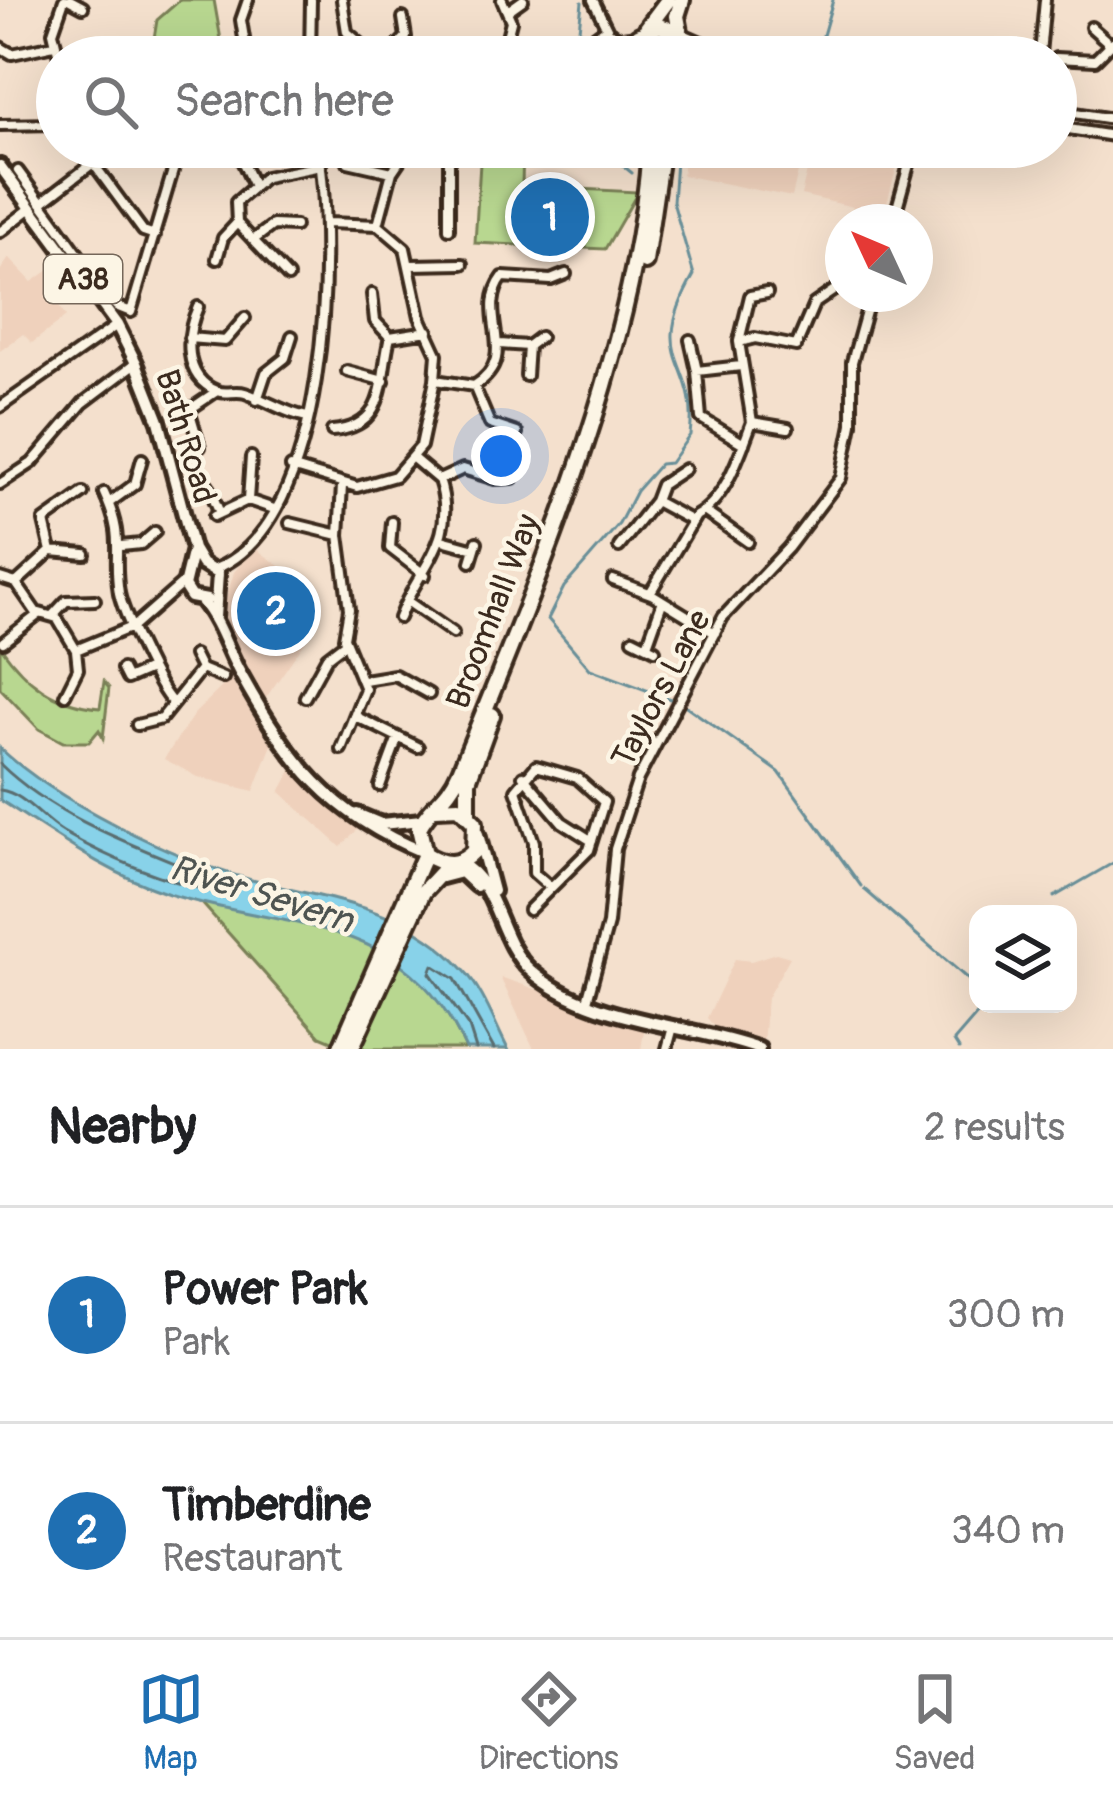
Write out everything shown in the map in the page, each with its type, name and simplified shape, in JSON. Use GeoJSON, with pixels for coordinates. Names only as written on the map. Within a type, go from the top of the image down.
{"type":"FeatureCollection","features":[{"type":"Feature","properties":{"kind":"highway"},"geometry":{"type":"LineString","coordinates":[[641,34],[668,0]]}},
{"type":"Feature","properties":{"kind":"highway"},"geometry":{"type":"LineString","coordinates":[[682,0],[682,36]]}},
{"type":"Feature","properties":{"kind":"highway"},"geometry":{"type":"LineString","coordinates":[[641,34],[659,26],[681,32]]}},
{"type":"Feature","properties":{"kind":"highway","name":"Broomhall Way"},"geometry":{"type":"LineString","coordinates":[[436,808],[452,789],[471,744],[596,406],[631,285],[647,168]]}},
{"type":"Feature","properties":{"kind":"highway","name":"Broomhall Way"},"geometry":{"type":"LineString","coordinates":[[468,813],[468,781],[635,306],[658,168]]}},
{"type":"Feature","properties":{"kind":"highway"},"geometry":{"type":"LineString","coordinates":[[340,1049],[417,896],[430,880],[474,851],[477,831],[468,813],[449,806],[436,808],[422,820],[424,853],[417,896],[351,1049]]}},
{"type":"Feature","properties":{"kind":"highway"},"geometry":{"type":"LineString","coordinates":[[424,853],[455,863]]}},
{"type":"Feature","properties":{"kind":"main road","name":"Bath Road"},"geometry":{"type":"LineString","coordinates":[[0,166],[36,205],[117,325],[136,363],[159,421],[193,548],[218,589],[215,617]]}},
{"type":"Feature","properties":{"kind":"main road","name":"Bath Road"},"geometry":{"type":"LineString","coordinates":[[193,548],[186,576],[197,599],[215,617],[263,714],[307,774],[352,819],[424,853]]}},
{"type":"Feature","properties":{"kind":"main road"},"geometry":{"type":"LineString","coordinates":[[186,576],[208,566]]}},
{"type":"Feature","properties":{"kind":"main road"},"geometry":{"type":"LineString","coordinates":[[197,599],[218,589]]}},
{"type":"Feature","properties":{"kind":"main road","name":"Bath Road"},"geometry":{"type":"LineString","coordinates":[[338,804],[381,824],[422,820]]}},
{"type":"Feature","properties":{"kind":"main road"},"geometry":{"type":"LineString","coordinates":[[477,831],[493,907]]}},
{"type":"Feature","properties":{"kind":"main road"},"geometry":{"type":"LineString","coordinates":[[403,844],[417,896],[455,871],[469,876],[493,907]]}},
{"type":"Feature","properties":{"kind":"main road"},"geometry":{"type":"LineString","coordinates":[[455,863],[475,870],[518,958],[548,983],[587,1001],[759,1049]]}},
{"type":"Feature","properties":{"kind":"street"},"geometry":{"type":"LineString","coordinates":[[56,36],[67,0],[83,7]]}},
{"type":"Feature","properties":{"kind":"street"},"geometry":{"type":"LineString","coordinates":[[310,36],[311,0]]}},
{"type":"Feature","properties":{"kind":"street"},"geometry":{"type":"LineString","coordinates":[[342,0],[344,25],[352,36]]}},
{"type":"Feature","properties":{"kind":"street"},"geometry":{"type":"LineString","coordinates":[[502,0],[509,10],[508,36]]}},
{"type":"Feature","properties":{"kind":"street"},"geometry":{"type":"LineString","coordinates":[[509,10],[524,0]]}},
{"type":"Feature","properties":{"kind":"street"},"geometry":{"type":"LineString","coordinates":[[593,0],[609,36]]}},
{"type":"Feature","properties":{"kind":"street"},"geometry":{"type":"LineString","coordinates":[[1038,36],[1045,0]]}},
{"type":"Feature","properties":{"kind":"street"},"geometry":{"type":"LineString","coordinates":[[242,2],[245,36]]}},
{"type":"Feature","properties":{"kind":"street"},"geometry":{"type":"LineString","coordinates":[[403,17],[403,36]]}},
{"type":"Feature","properties":{"kind":"street"},"geometry":{"type":"LineString","coordinates":[[1077,62],[1095,60],[1111,43],[1096,26]]}},
{"type":"Feature","properties":{"kind":"street"},"geometry":{"type":"LineString","coordinates":[[605,30],[617,36]]}},
{"type":"Feature","properties":{"kind":"street"},"geometry":{"type":"LineString","coordinates":[[596,36],[605,30]]}},
{"type":"Feature","properties":{"kind":"street"},"geometry":{"type":"LineString","coordinates":[[681,32],[688,36]]}},
{"type":"Feature","properties":{"kind":"street"},"geometry":{"type":"LineString","coordinates":[[631,36],[641,34]]}},
{"type":"Feature","properties":{"kind":"street"},"geometry":{"type":"LineString","coordinates":[[0,47],[12,54],[36,48]]}},
{"type":"Feature","properties":{"kind":"street"},"geometry":{"type":"LineString","coordinates":[[1077,113],[1113,119]]}},
{"type":"Feature","properties":{"kind":"street"},"geometry":{"type":"LineString","coordinates":[[0,124],[36,124]]}},
{"type":"Feature","properties":{"kind":"street"},"geometry":{"type":"LineString","coordinates":[[1077,130],[1113,136]]}},
{"type":"Feature","properties":{"kind":"street"},"geometry":{"type":"LineString","coordinates":[[0,232],[86,168]]}},
{"type":"Feature","properties":{"kind":"street"},"geometry":{"type":"LineString","coordinates":[[97,168],[143,231],[155,235],[174,168]]}},
{"type":"Feature","properties":{"kind":"street"},"geometry":{"type":"LineString","coordinates":[[245,168],[253,184]]}},
{"type":"Feature","properties":{"kind":"street"},"geometry":{"type":"LineString","coordinates":[[217,259],[223,238],[237,223],[236,202],[253,184],[313,168]]}},
{"type":"Feature","properties":{"kind":"street"},"geometry":{"type":"LineString","coordinates":[[218,589],[274,509],[308,417],[323,345],[328,223],[321,168]]}},
{"type":"Feature","properties":{"kind":"street"},"geometry":{"type":"LineString","coordinates":[[374,168],[392,172]]}},
{"type":"Feature","properties":{"kind":"street"},"geometry":{"type":"LineString","coordinates":[[378,225],[395,168]]}},
{"type":"Feature","properties":{"kind":"street"},"geometry":{"type":"LineString","coordinates":[[449,168],[449,229]]}},
{"type":"Feature","properties":{"kind":"street"},"geometry":{"type":"LineString","coordinates":[[898,204],[908,168]]}},
{"type":"Feature","properties":{"kind":"street","name":"Bath Road"},"geometry":{"type":"LineString","coordinates":[[18,171],[36,205],[116,306],[131,312],[155,235]]}},
{"type":"Feature","properties":{"kind":"street"},"geometry":{"type":"LineString","coordinates":[[237,223],[288,277]]}},
{"type":"Feature","properties":{"kind":"street"},"geometry":{"type":"LineString","coordinates":[[291,467],[343,486],[382,483],[414,458],[435,380],[437,355],[416,302],[411,265],[396,237],[378,225],[328,223]]}},
{"type":"Feature","properties":{"kind":"street"},"geometry":{"type":"LineString","coordinates":[[256,238],[273,225],[295,226]]}},
{"type":"Feature","properties":{"kind":"street"},"geometry":{"type":"LineString","coordinates":[[411,265],[463,264]]}},
{"type":"Feature","properties":{"kind":"street"},"geometry":{"type":"LineString","coordinates":[[474,386],[494,368],[500,344],[491,300],[502,277],[563,279]]}},
{"type":"Feature","properties":{"kind":"street"},"geometry":{"type":"LineString","coordinates":[[651,595],[692,521],[732,471],[744,444],[752,422],[739,342],[751,296],[766,293]]}},
{"type":"Feature","properties":{"kind":"street"},"geometry":{"type":"LineString","coordinates":[[372,294],[372,322],[389,337],[409,338],[428,331]]}},
{"type":"Feature","properties":{"kind":"street"},"geometry":{"type":"LineString","coordinates":[[739,342],[755,338],[796,346],[814,304],[825,296]]}},
{"type":"Feature","properties":{"kind":"street"},"geometry":{"type":"LineString","coordinates":[[198,307],[189,338],[193,366],[217,392]]}},
{"type":"Feature","properties":{"kind":"street","name":"Taylors Lane"},"geometry":{"type":"LineString","coordinates":[[587,1001],[608,924],[618,834],[638,779],[715,633],[829,500],[841,478],[852,424],[852,362],[867,312]]}},
{"type":"Feature","properties":{"kind":"street"},"geometry":{"type":"LineString","coordinates":[[189,338],[225,341],[245,318]]}},
{"type":"Feature","properties":{"kind":"street"},"geometry":{"type":"LineString","coordinates":[[0,407],[117,325]]}},
{"type":"Feature","properties":{"kind":"street"},"geometry":{"type":"LineString","coordinates":[[257,400],[266,374],[285,358],[292,337]]}},
{"type":"Feature","properties":{"kind":"street"},"geometry":{"type":"LineString","coordinates":[[335,428],[362,424],[373,414],[384,381],[389,337]]}},
{"type":"Feature","properties":{"kind":"street"},"geometry":{"type":"LineString","coordinates":[[500,344],[528,346],[540,338]]}},
{"type":"Feature","properties":{"kind":"street"},"geometry":{"type":"LineString","coordinates":[[690,340],[700,418],[744,444]]}},
{"type":"Feature","properties":{"kind":"street"},"geometry":{"type":"LineString","coordinates":[[526,376],[528,346]]}},
{"type":"Feature","properties":{"kind":"street"},"geometry":{"type":"LineString","coordinates":[[0,484],[32,463],[83,403],[136,363]]}},
{"type":"Feature","properties":{"kind":"street"},"geometry":{"type":"LineString","coordinates":[[697,371],[741,366]]}},
{"type":"Feature","properties":{"kind":"street"},"geometry":{"type":"LineString","coordinates":[[347,371],[384,381]]}},
{"type":"Feature","properties":{"kind":"street"},"geometry":{"type":"LineString","coordinates":[[435,380],[474,386]]}},
{"type":"Feature","properties":{"kind":"street"},"geometry":{"type":"LineString","coordinates":[[474,386],[490,424],[517,433]]}},
{"type":"Feature","properties":{"kind":"street"},"geometry":{"type":"LineString","coordinates":[[200,447],[188,406],[217,392],[240,392],[308,417]]}},
{"type":"Feature","properties":{"kind":"street"},"geometry":{"type":"LineString","coordinates":[[752,422],[788,428]]}},
{"type":"Feature","properties":{"kind":"street"},"geometry":{"type":"LineString","coordinates":[[248,500],[251,457]]}},
{"type":"Feature","properties":{"kind":"street"},"geometry":{"type":"LineString","coordinates":[[399,618],[442,540],[445,506],[439,479],[414,458]]}},
{"type":"Feature","properties":{"kind":"street"},"geometry":{"type":"LineString","coordinates":[[140,464],[135,484],[106,498],[121,546],[119,593],[150,669],[172,702]]}},
{"type":"Feature","properties":{"kind":"street"},"geometry":{"type":"LineString","coordinates":[[439,479],[463,469],[510,482]]}},
{"type":"Feature","properties":{"kind":"street"},"geometry":{"type":"LineString","coordinates":[[620,547],[655,501],[661,485],[685,469]]}},
{"type":"Feature","properties":{"kind":"street"},"geometry":{"type":"LineString","coordinates":[[208,485],[217,514],[248,500],[274,509]]}},
{"type":"Feature","properties":{"kind":"street"},"geometry":{"type":"LineString","coordinates":[[341,749],[357,717],[364,680],[344,644],[348,600],[340,535],[343,486]]}},
{"type":"Feature","properties":{"kind":"street"},"geometry":{"type":"LineString","coordinates":[[51,551],[44,521],[77,505],[82,493]]}},
{"type":"Feature","properties":{"kind":"street"},"geometry":{"type":"LineString","coordinates":[[655,501],[692,521]]}},
{"type":"Feature","properties":{"kind":"street"},"geometry":{"type":"LineString","coordinates":[[704,511],[748,542]]}},
{"type":"Feature","properties":{"kind":"street"},"geometry":{"type":"LineString","coordinates":[[290,523],[340,535]]}},
{"type":"Feature","properties":{"kind":"street"},"geometry":{"type":"LineString","coordinates":[[388,526],[393,553],[425,574]]}},
{"type":"Feature","properties":{"kind":"street"},"geometry":{"type":"LineString","coordinates":[[121,546],[142,544],[155,532]]}},
{"type":"Feature","properties":{"kind":"street"},"geometry":{"type":"LineString","coordinates":[[442,540],[476,545],[471,562]]}},
{"type":"Feature","properties":{"kind":"street"},"geometry":{"type":"LineString","coordinates":[[16,583],[20,574],[51,551],[81,552]]}},
{"type":"Feature","properties":{"kind":"street"},"geometry":{"type":"LineString","coordinates":[[208,566],[233,562]]}},
{"type":"Feature","properties":{"kind":"street"},"geometry":{"type":"LineString","coordinates":[[76,650],[134,626],[170,598],[186,576]]}},
{"type":"Feature","properties":{"kind":"street"},"geometry":{"type":"LineString","coordinates":[[0,578],[16,583],[39,614]]}},
{"type":"Feature","properties":{"kind":"street"},"geometry":{"type":"LineString","coordinates":[[612,580],[651,595],[715,633]]}},
{"type":"Feature","properties":{"kind":"street"},"geometry":{"type":"LineString","coordinates":[[170,598],[197,599]]}},
{"type":"Feature","properties":{"kind":"street"},"geometry":{"type":"LineString","coordinates":[[53,615],[66,601],[95,600]]}},
{"type":"Feature","properties":{"kind":"street"},"geometry":{"type":"LineString","coordinates":[[407,601],[439,620],[447,634]]}},
{"type":"Feature","properties":{"kind":"street"},"geometry":{"type":"LineString","coordinates":[[634,639],[651,647],[662,603]]}},
{"type":"Feature","properties":{"kind":"street"},"geometry":{"type":"LineString","coordinates":[[4,643],[39,614],[53,615]]}},
{"type":"Feature","properties":{"kind":"street"},"geometry":{"type":"LineString","coordinates":[[53,615],[76,650],[78,669],[65,696]]}},
{"type":"Feature","properties":{"kind":"street"},"geometry":{"type":"LineString","coordinates":[[305,697],[330,652],[344,644]]}},
{"type":"Feature","properties":{"kind":"street"},"geometry":{"type":"LineString","coordinates":[[194,655],[201,668],[223,678]]}},
{"type":"Feature","properties":{"kind":"street"},"geometry":{"type":"LineString","coordinates":[[137,724],[153,728],[201,668]]}},
{"type":"Feature","properties":{"kind":"street"},"geometry":{"type":"LineString","coordinates":[[122,669],[127,683],[150,669]]}},
{"type":"Feature","properties":{"kind":"street"},"geometry":{"type":"LineString","coordinates":[[364,680],[395,674],[429,694]]}},
{"type":"Feature","properties":{"kind":"street"},"geometry":{"type":"LineString","coordinates":[[357,717],[418,747]]}},
{"type":"Feature","properties":{"kind":"street"},"geometry":{"type":"LineString","coordinates":[[380,786],[398,737]]}},
{"type":"Feature","properties":{"kind":"street"},"geometry":{"type":"LineString","coordinates":[[529,910],[550,888],[592,842],[604,802],[577,778],[536,766],[516,790],[534,842],[531,864],[550,888]]}},
{"type":"Feature","properties":{"kind":"street"},"geometry":{"type":"LineString","coordinates":[[523,776],[562,822],[592,842]]}},
{"type":"Feature","properties":{"kind":"street"},"geometry":{"type":"LineString","coordinates":[[597,826],[618,834]]}},
{"type":"Feature","properties":{"kind":"street"},"geometry":{"type":"LineString","coordinates":[[667,1049],[674,1025]]}},
{"type":"Feature","properties":{"kind":"shaded area"},"geometry":{"type":"Polygon","coordinates":[[[683,168],[799,168],[792,197],[682,175],[683,168]]]}},
{"type":"Feature","properties":{"kind":"shaded area"},"geometry":{"type":"Polygon","coordinates":[[[808,168],[896,168],[887,204],[840,204],[801,195],[808,168]]]}},
{"type":"Feature","properties":{"kind":"shaded area"},"geometry":{"type":"Polygon","coordinates":[[[9,258],[32,282],[63,260],[84,289],[59,307],[66,317],[32,343],[23,334],[0,351],[0,271],[9,258]]]}},
{"type":"Feature","properties":{"kind":"shaded area"},"geometry":{"type":"Polygon","coordinates":[[[255,548],[313,590],[308,613],[318,623],[263,702],[222,613],[234,572],[255,548]]]}},
{"type":"Feature","properties":{"kind":"shaded area"},"geometry":{"type":"Polygon","coordinates":[[[231,678],[273,742],[254,791],[198,777],[164,759],[194,714],[231,678]]]}},
{"type":"Feature","properties":{"kind":"shaded area"},"geometry":{"type":"Polygon","coordinates":[[[293,768],[360,827],[341,847],[280,792],[293,768]]]}},
{"type":"Feature","properties":{"kind":"shaded area"},"geometry":{"type":"Polygon","coordinates":[[[776,953],[790,957],[767,998],[763,1043],[717,1029],[707,1018],[735,959],[751,961],[776,953]]]}},
{"type":"Feature","properties":{"kind":"shaded area"},"geometry":{"type":"Polygon","coordinates":[[[500,977],[645,1026],[641,1049],[534,1049],[500,977]]]}},
{"type":"Feature","properties":{"kind":"green space"},"geometry":{"type":"Polygon","coordinates":[[[180,0],[214,0],[220,36],[154,36],[157,20],[180,0]]]}},
{"type":"Feature","properties":{"kind":"green space"},"geometry":{"type":"Polygon","coordinates":[[[480,168],[522,168],[522,186],[638,192],[605,249],[475,243],[480,168]]]}},
{"type":"Feature","properties":{"kind":"green space"},"geometry":{"type":"Polygon","coordinates":[[[0,646],[31,681],[68,702],[100,708],[104,682],[109,688],[103,738],[99,730],[89,742],[63,742],[39,729],[0,688],[0,646]]]}},
{"type":"Feature","properties":{"kind":"green space"},"geometry":{"type":"Polygon","coordinates":[[[200,901],[304,923],[382,948],[410,967],[429,988],[466,1049],[351,1049],[320,1036],[200,901]]]}},
{"type":"Feature","properties":{"kind":"water","name":"River Severn"},"geometry":{"type":"Polygon","coordinates":[[[0,748],[51,788],[151,842],[218,870],[363,908],[416,931],[470,977],[508,1049],[466,1049],[441,1005],[411,972],[377,950],[340,934],[169,894],[81,852],[0,800],[0,748]]]}},
{"type":"Feature","properties":{"kind":"waterway"},"geometry":{"type":"LineString","coordinates":[[823,36],[833,0]]}},
{"type":"Feature","properties":{"kind":"waterway"},"geometry":{"type":"LineString","coordinates":[[578,36],[582,2]]}},
{"type":"Feature","properties":{"kind":"waterway"},"geometry":{"type":"LineString","coordinates":[[626,168],[632,173]]}},
{"type":"Feature","properties":{"kind":"waterway"},"geometry":{"type":"LineString","coordinates":[[673,700],[590,669],[548,619],[564,587],[619,524],[636,491],[660,464],[670,463],[690,435],[688,390],[673,344],[680,304],[694,275],[673,202],[675,168]]}},
{"type":"Feature","properties":{"kind":"waterway"},"geometry":{"type":"LineString","coordinates":[[686,706],[779,772],[861,886]]}},
{"type":"Feature","properties":{"kind":"waterway"},"geometry":{"type":"LineString","coordinates":[[1054,897],[1113,863]]}},
{"type":"Feature","properties":{"kind":"waterway"},"geometry":{"type":"LineString","coordinates":[[864,889],[969,980]]}},
{"type":"Feature","properties":{"kind":"waterway"},"geometry":{"type":"LineString","coordinates":[[959,1049],[954,1041],[978,1013]]}},
{"type":"Feature","properties":{"kind":"place","name":"Power Park"},"geometry":{"type":"Point","coordinates":[550,217]}},
{"type":"Feature","properties":{"kind":"place","name":"Timberdine"},"geometry":{"type":"Point","coordinates":[276,611]}}]}
